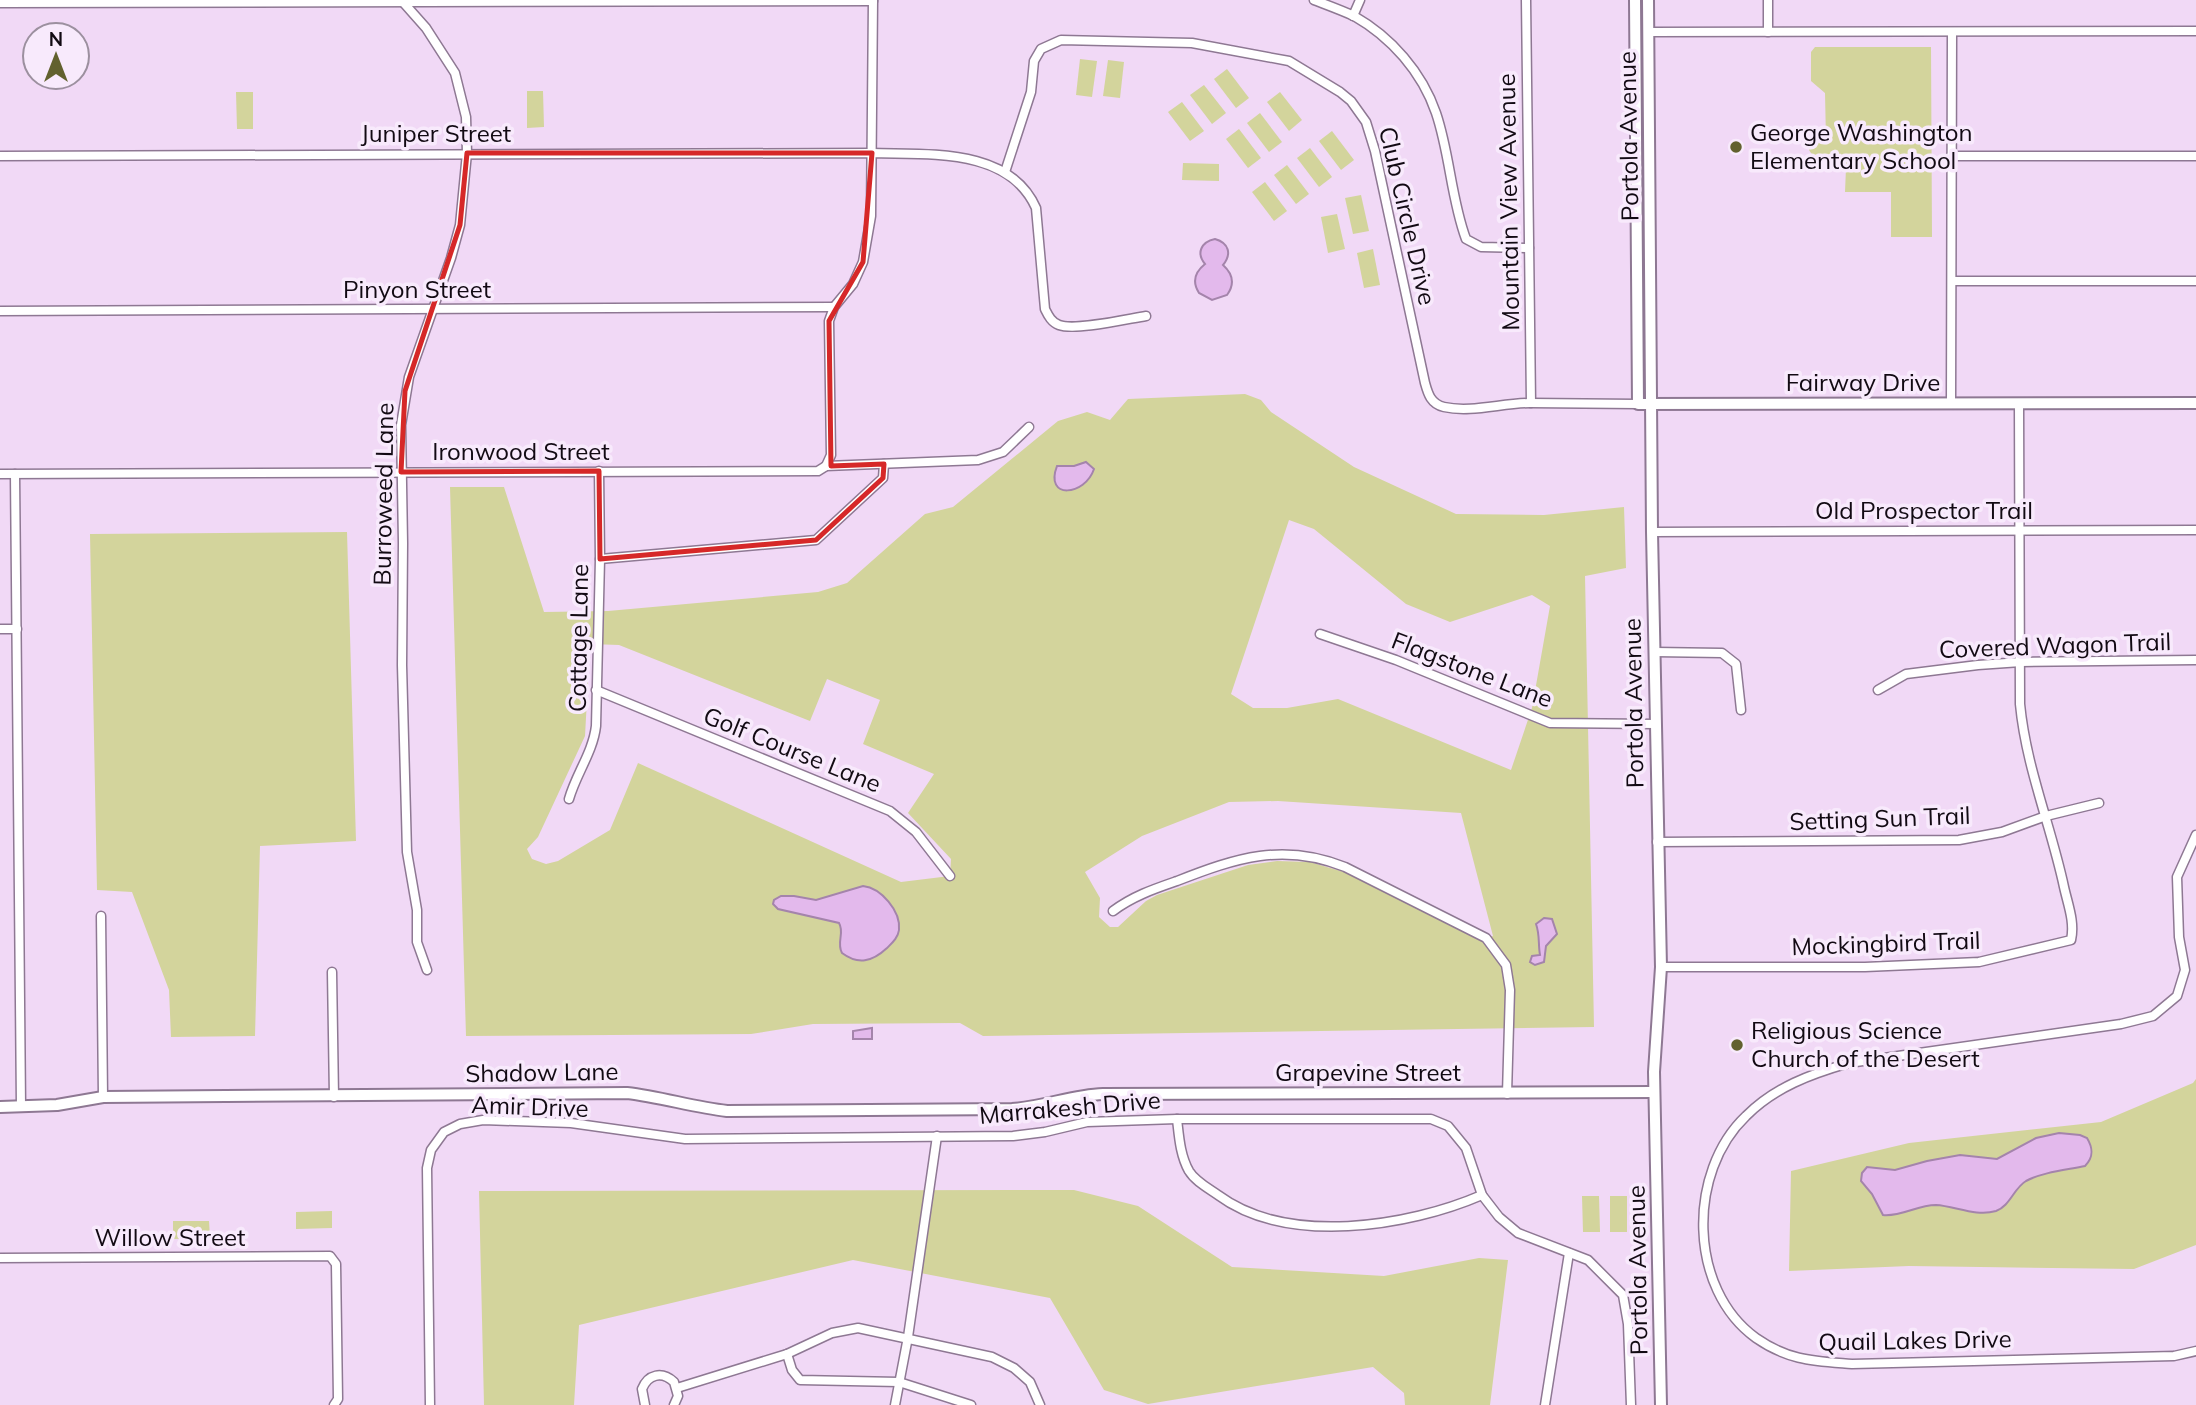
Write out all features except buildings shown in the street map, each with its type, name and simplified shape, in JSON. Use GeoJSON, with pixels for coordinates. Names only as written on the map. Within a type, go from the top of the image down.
{"type":"FeatureCollection","features":[{"type":"Feature","properties":{"kind":"street"},"geometry":{"type":"LineString","coordinates":[[0,3],[873,0],[871,216],[863,262],[853,284],[834,307],[829,321],[831,456],[826,466]]}},
{"type":"Feature","properties":{"kind":"street"},"geometry":{"type":"LineString","coordinates":[[1314,0],[1353,16],[1382,36],[1405,58],[1424,86],[1436,115],[1466,239],[1482,247],[1529,248]]}},
{"type":"Feature","properties":{"kind":"street"},"geometry":{"type":"LineString","coordinates":[[1353,16],[1360,0]]}},
{"type":"Feature","properties":{"kind":"street","name":"Mountain View Avenue"},"geometry":{"type":"LineString","coordinates":[[1527,0],[1531,403]]}},
{"type":"Feature","properties":{"kind":"street","name":"Portola Avenue"},"geometry":{"type":"LineString","coordinates":[[1636,0],[1638,404]]}},
{"type":"Feature","properties":{"kind":"street","name":"Portola Avenue"},"geometry":{"type":"LineString","coordinates":[[1648,0],[1652,532],[1661,967],[1654,1092],[1661,1405]]}},
{"type":"Feature","properties":{"kind":"street"},"geometry":{"type":"LineString","coordinates":[[1768,0],[1768,32]]}},
{"type":"Feature","properties":{"kind":"street","name":"Burroweed Lane"},"geometry":{"type":"LineString","coordinates":[[403,2],[426,28],[455,73],[466,117],[467,153],[460,225],[405,391],[401,425],[402,664],[407,852],[417,910],[417,942],[427,970]]}},
{"type":"Feature","properties":{"kind":"street"},"geometry":{"type":"LineString","coordinates":[[1649,32],[2196,31]]}},
{"type":"Feature","properties":{"kind":"street"},"geometry":{"type":"LineString","coordinates":[[1951,403],[1952,33]]}},
{"type":"Feature","properties":{"kind":"street","name":"Club Circle Drive"},"geometry":{"type":"LineString","coordinates":[[1005,172],[1031,92],[1034,61],[1041,48],[1061,40],[1192,43],[1289,61],[1340,92],[1361,113],[1366,122],[1375,150],[1429,396],[1443,407],[1531,403]]}},
{"type":"Feature","properties":{"kind":"street","name":"Juniper Street"},"geometry":{"type":"LineString","coordinates":[[0,156],[872,153],[962,158],[1005,172]]}},
{"type":"Feature","properties":{"kind":"street"},"geometry":{"type":"LineString","coordinates":[[1951,156],[2196,156]]}},
{"type":"Feature","properties":{"kind":"street"},"geometry":{"type":"LineString","coordinates":[[1005,172],[1030,194],[1036,208],[1045,309],[1050,319],[1058,325],[1074,327],[1146,316]]}},
{"type":"Feature","properties":{"kind":"street"},"geometry":{"type":"LineString","coordinates":[[1952,281],[2196,281]]}},
{"type":"Feature","properties":{"kind":"street","name":"Pinyon Street"},"geometry":{"type":"LineString","coordinates":[[0,311],[834,307]]}},
{"type":"Feature","properties":{"kind":"street","name":"Fairway Drive"},"geometry":{"type":"LineString","coordinates":[[1531,403],[2196,403]]}},
{"type":"Feature","properties":{"kind":"street"},"geometry":{"type":"LineString","coordinates":[[2019,404],[2020,704],[2023,736],[2046,816]]}},
{"type":"Feature","properties":{"kind":"street","name":"Ironwood Street"},"geometry":{"type":"LineString","coordinates":[[0,474],[818,471],[826,466],[978,460],[1003,452],[1029,427]]}},
{"type":"Feature","properties":{"kind":"street"},"geometry":{"type":"LineString","coordinates":[[600,559],[816,540],[883,478],[884,464]]}},
{"type":"Feature","properties":{"kind":"street","name":"Cottage Lane"},"geometry":{"type":"LineString","coordinates":[[569,799],[574,780],[594,738],[600,559],[599,471]]}},
{"type":"Feature","properties":{"kind":"street"},"geometry":{"type":"LineString","coordinates":[[15,474],[21,1107]]}},
{"type":"Feature","properties":{"kind":"street","name":"Old Prospector Trail"},"geometry":{"type":"LineString","coordinates":[[1652,532],[2196,530]]}},
{"type":"Feature","properties":{"kind":"street"},"geometry":{"type":"LineString","coordinates":[[0,629],[17,629]]}},
{"type":"Feature","properties":{"kind":"street","name":"Flagstone Lane"},"geometry":{"type":"LineString","coordinates":[[1320,634],[1396,660],[1549,723],[1656,724]]}},
{"type":"Feature","properties":{"kind":"street"},"geometry":{"type":"LineString","coordinates":[[1655,652],[1722,653],[1736,664],[1741,710]]}},
{"type":"Feature","properties":{"kind":"street","name":"Covered Wagon Trail"},"geometry":{"type":"LineString","coordinates":[[1878,690],[1906,674],[1936,669],[2021,663],[2196,660]]}},
{"type":"Feature","properties":{"kind":"street","name":"Golf Course Lane"},"geometry":{"type":"LineString","coordinates":[[596,690],[890,811],[916,832],[950,876]]}},
{"type":"Feature","properties":{"kind":"street","name":"Setting Sun Trail"},"geometry":{"type":"LineString","coordinates":[[1657,842],[1959,840],[2002,832],[2046,816],[2099,803]]}},
{"type":"Feature","properties":{"kind":"street","name":"Mockingbird Trail"},"geometry":{"type":"LineString","coordinates":[[1661,967],[1890,966],[1979,962],[2071,940],[2074,928],[2046,816]]}},
{"type":"Feature","properties":{"kind":"street","name":"Quail Lakes Drive"},"geometry":{"type":"LineString","coordinates":[[2196,835],[2177,877],[2179,937],[2185,970],[2177,996],[2153,1016],[2121,1024],[1849,1063],[1784,1087],[1763,1101],[1730,1135],[1712,1170],[1704,1213],[1709,1268],[1731,1313],[1743,1328],[1759,1340],[1804,1361],[1852,1364],[2174,1356],[2196,1351]]}},
{"type":"Feature","properties":{"kind":"street"},"geometry":{"type":"LineString","coordinates":[[1113,911],[1128,899],[1231,862],[1264,854],[1309,856],[1345,867],[1486,938],[1506,965],[1510,990],[1507,1094]]}},
{"type":"Feature","properties":{"kind":"street"},"geometry":{"type":"LineString","coordinates":[[101,916],[103,1097]]}},
{"type":"Feature","properties":{"kind":"street"},"geometry":{"type":"LineString","coordinates":[[332,972],[334,1097]]}},
{"type":"Feature","properties":{"kind":"street","name":"Grapevine Street"},"geometry":{"type":"LineString","coordinates":[[1082,1095],[1654,1092]]}},
{"type":"Feature","properties":{"kind":"street","name":"Shadow Lane"},"geometry":{"type":"LineString","coordinates":[[0,1107],[57,1105],[103,1097],[626,1093],[727,1111],[1012,1109],[1040,1107],[1082,1095]]}},
{"type":"Feature","properties":{"kind":"street"},"geometry":{"type":"LineString","coordinates":[[1177,1119],[1180,1143],[1191,1175],[1229,1203],[1259,1217],[1317,1227],[1341,1227],[1456,1206],[1482,1195]]}},
{"type":"Feature","properties":{"kind":"street","name":"Marrakesh Drive"},"geometry":{"type":"LineString","coordinates":[[937,1136],[1013,1136],[1087,1122],[1177,1119],[1431,1119],[1448,1126],[1466,1148],[1482,1195],[1499,1217],[1518,1233],[1588,1260],[1623,1295],[1628,1324],[1631,1405]]}},
{"type":"Feature","properties":{"kind":"street","name":"Amir Drive"},"geometry":{"type":"LineString","coordinates":[[430,1405],[427,1168],[436,1141],[450,1128],[483,1120],[571,1123],[685,1139],[937,1136]]}},
{"type":"Feature","properties":{"kind":"street"},"geometry":{"type":"LineString","coordinates":[[895,1405],[908,1337],[937,1136]]}},
{"type":"Feature","properties":{"kind":"street"},"geometry":{"type":"LineString","coordinates":[[1545,1405],[1569,1253]]}},
{"type":"Feature","properties":{"kind":"street","name":"Willow Street"},"geometry":{"type":"LineString","coordinates":[[0,1258],[330,1256],[336,1264],[336,1402]]}},
{"type":"Feature","properties":{"kind":"street"},"geometry":{"type":"LineString","coordinates":[[677,1388],[787,1354],[832,1333],[858,1328],[992,1357],[1014,1368],[1030,1382],[1040,1405]]}},
{"type":"Feature","properties":{"kind":"street"},"geometry":{"type":"LineString","coordinates":[[787,1354],[792,1370],[800,1380],[899,1382],[971,1405]]}},
{"type":"Feature","properties":{"kind":"street"},"geometry":{"type":"LineString","coordinates":[[645,1405],[642,1389],[648,1379],[664,1376],[670,1378],[677,1388],[678,1396],[674,1405]]}},
{"type":"Feature","properties":{"kind":"highlighted area"},"geometry":{"type":"Polygon","coordinates":[[[467,153],[872,153],[863,262],[829,321],[831,466],[884,464],[883,478],[816,540],[600,559],[599,471],[401,472],[405,391],[460,225],[467,153]]]}},
{"type":"Feature","properties":{"kind":"green space"},"geometry":{"type":"Polygon","coordinates":[[[1815,47],[1931,47],[1932,237],[1891,237],[1891,192],[1845,192],[1846,168],[1821,168],[1809,150],[1809,143],[1822,143],[1826,140],[1825,93],[1811,81],[1811,52],[1815,47]]]}},
{"type":"Feature","properties":{"kind":"green space"},"geometry":{"type":"Polygon","coordinates":[[[1080,59],[1097,61],[1092,97],[1076,95],[1080,59]]]}},
{"type":"Feature","properties":{"kind":"green space"},"geometry":{"type":"Polygon","coordinates":[[[1108,60],[1124,62],[1120,98],[1103,96],[1108,60]]]}},
{"type":"Feature","properties":{"kind":"green space"},"geometry":{"type":"Polygon","coordinates":[[[1227,69],[1249,98],[1236,108],[1214,79],[1227,69]]]}},
{"type":"Feature","properties":{"kind":"green space"},"geometry":{"type":"Polygon","coordinates":[[[1204,85],[1226,113],[1212,124],[1190,95],[1204,85]]]}},
{"type":"Feature","properties":{"kind":"green space"},"geometry":{"type":"Polygon","coordinates":[[[527,91],[543,91],[544,127],[527,128],[527,91]]]}},
{"type":"Feature","properties":{"kind":"green space"},"geometry":{"type":"Polygon","coordinates":[[[236,92],[253,92],[253,129],[237,129],[236,92]]]}},
{"type":"Feature","properties":{"kind":"green space"},"geometry":{"type":"Polygon","coordinates":[[[1280,92],[1302,120],[1289,131],[1267,102],[1280,92]]]}},
{"type":"Feature","properties":{"kind":"green space"},"geometry":{"type":"Polygon","coordinates":[[[1182,102],[1204,131],[1190,141],[1168,112],[1182,102]]]}},
{"type":"Feature","properties":{"kind":"green space"},"geometry":{"type":"Polygon","coordinates":[[[1260,113],[1282,142],[1269,152],[1247,123],[1260,113]]]}},
{"type":"Feature","properties":{"kind":"green space"},"geometry":{"type":"Polygon","coordinates":[[[1239,129],[1261,158],[1248,168],[1226,139],[1239,129]]]}},
{"type":"Feature","properties":{"kind":"green space"},"geometry":{"type":"Polygon","coordinates":[[[1332,131],[1354,160],[1341,170],[1319,141],[1332,131]]]}},
{"type":"Feature","properties":{"kind":"green space"},"geometry":{"type":"Polygon","coordinates":[[[1310,148],[1332,177],[1319,187],[1297,158],[1310,148]]]}},
{"type":"Feature","properties":{"kind":"green space"},"geometry":{"type":"Polygon","coordinates":[[[1183,163],[1219,164],[1219,181],[1182,180],[1183,163]]]}},
{"type":"Feature","properties":{"kind":"green space"},"geometry":{"type":"Polygon","coordinates":[[[1287,165],[1309,194],[1296,204],[1274,175],[1287,165]]]}},
{"type":"Feature","properties":{"kind":"green space"},"geometry":{"type":"Polygon","coordinates":[[[1265,182],[1287,211],[1274,221],[1252,192],[1265,182]]]}},
{"type":"Feature","properties":{"kind":"green space"},"geometry":{"type":"Polygon","coordinates":[[[1361,195],[1369,231],[1353,234],[1345,198],[1361,195]]]}},
{"type":"Feature","properties":{"kind":"green space"},"geometry":{"type":"Polygon","coordinates":[[[1337,214],[1345,249],[1328,253],[1321,217],[1337,214]]]}},
{"type":"Feature","properties":{"kind":"green space"},"geometry":{"type":"Polygon","coordinates":[[[1373,249],[1380,285],[1364,288],[1357,253],[1373,249]]]}},
{"type":"Feature","properties":{"kind":"green space"},"geometry":{"type":"Polygon","coordinates":[[[1245,394],[1261,400],[1271,412],[1354,467],[1456,514],[1544,515],[1624,507],[1626,568],[1585,576],[1594,1027],[983,1036],[960,1023],[813,1024],[751,1034],[466,1036],[450,487],[504,487],[544,612],[608,611],[818,592],[847,583],[925,514],[953,507],[1058,421],[1087,412],[1110,420],[1128,399],[1245,394]],[[1289,520],[1231,694],[1253,708],[1287,708],[1338,699],[1511,770],[1532,708],[1550,606],[1532,595],[1450,622],[1406,604],[1314,529],[1289,520]],[[590,644],[585,736],[538,837],[527,849],[532,859],[546,864],[558,861],[610,830],[638,763],[901,882],[950,876],[951,859],[908,813],[934,774],[863,744],[880,700],[827,679],[810,721],[619,645],[590,644]],[[1278,801],[1229,802],[1142,836],[1085,872],[1100,898],[1099,917],[1110,927],[1118,927],[1146,901],[1157,895],[1248,865],[1277,861],[1310,862],[1344,872],[1484,939],[1493,936],[1461,813],[1278,801]]]}},
{"type":"Feature","properties":{"kind":"green space"},"geometry":{"type":"Polygon","coordinates":[[[347,532],[356,841],[260,846],[255,1036],[171,1037],[169,990],[132,892],[97,890],[90,534],[347,532]]]}},
{"type":"Feature","properties":{"kind":"green space"},"geometry":{"type":"Polygon","coordinates":[[[2196,1079],[2196,1245],[2134,1269],[1909,1266],[1789,1271],[1791,1171],[1909,1143],[2101,1122],[2193,1083],[2196,1079]]]}},
{"type":"Feature","properties":{"kind":"green space"},"geometry":{"type":"Polygon","coordinates":[[[1074,1190],[1138,1206],[1232,1267],[1384,1276],[1479,1258],[1508,1260],[1490,1405],[1405,1405],[1404,1393],[1373,1367],[1148,1404],[1104,1390],[1050,1298],[853,1260],[579,1325],[574,1405],[484,1405],[479,1191],[1074,1190]]]}},
{"type":"Feature","properties":{"kind":"green space"},"geometry":{"type":"Polygon","coordinates":[[[1582,1196],[1599,1196],[1600,1232],[1583,1232],[1582,1196]]]}},
{"type":"Feature","properties":{"kind":"green space"},"geometry":{"type":"Polygon","coordinates":[[[1610,1196],[1627,1196],[1627,1232],[1610,1232],[1610,1196]]]}},
{"type":"Feature","properties":{"kind":"green space"},"geometry":{"type":"Polygon","coordinates":[[[332,1211],[332,1228],[296,1229],[296,1212],[332,1211]]]}},
{"type":"Feature","properties":{"kind":"green space"},"geometry":{"type":"Polygon","coordinates":[[[173,1221],[209,1221],[210,1238],[173,1239],[173,1221]]]}},
{"type":"Feature","properties":{"kind":"shaded area"},"geometry":{"type":"Polygon","coordinates":[[[1215,239],[1228,249],[1228,257],[1223,265],[1231,276],[1232,283],[1227,295],[1212,300],[1199,293],[1195,281],[1199,270],[1205,264],[1201,249],[1215,239]]]}},
{"type":"Feature","properties":{"kind":"shaded area"},"geometry":{"type":"Polygon","coordinates":[[[1086,462],[1094,469],[1083,485],[1067,490],[1056,485],[1054,477],[1057,466],[1074,466],[1086,462]]]}},
{"type":"Feature","properties":{"kind":"shaded area"},"geometry":{"type":"Polygon","coordinates":[[[863,886],[883,896],[893,908],[899,923],[896,938],[887,948],[865,960],[854,959],[842,953],[839,923],[778,909],[773,904],[774,900],[781,896],[816,900],[863,886]]]}},
{"type":"Feature","properties":{"kind":"shaded area"},"geometry":{"type":"Polygon","coordinates":[[[1544,918],[1552,919],[1557,934],[1546,946],[1544,962],[1535,965],[1530,962],[1532,956],[1540,955],[1536,924],[1544,918]]]}},
{"type":"Feature","properties":{"kind":"shaded area"},"geometry":{"type":"Polygon","coordinates":[[[872,1028],[872,1039],[853,1039],[853,1031],[872,1028]]]}},
{"type":"Feature","properties":{"kind":"shaded area"},"geometry":{"type":"Polygon","coordinates":[[[2059,1133],[2087,1138],[2092,1152],[2088,1163],[2026,1181],[2001,1209],[1988,1213],[1936,1205],[1883,1215],[1872,1194],[1861,1181],[1862,1173],[1867,1167],[1895,1170],[1960,1155],[1997,1159],[2036,1138],[2059,1133]]]}},
{"type":"Feature","properties":{"kind":"place","name":"George Washington Elementary School"},"geometry":{"type":"Point","coordinates":[1736,147]}},
{"type":"Feature","properties":{"kind":"place","name":"Religious Science Church of the Desert"},"geometry":{"type":"Point","coordinates":[1737,1045]}}]}
